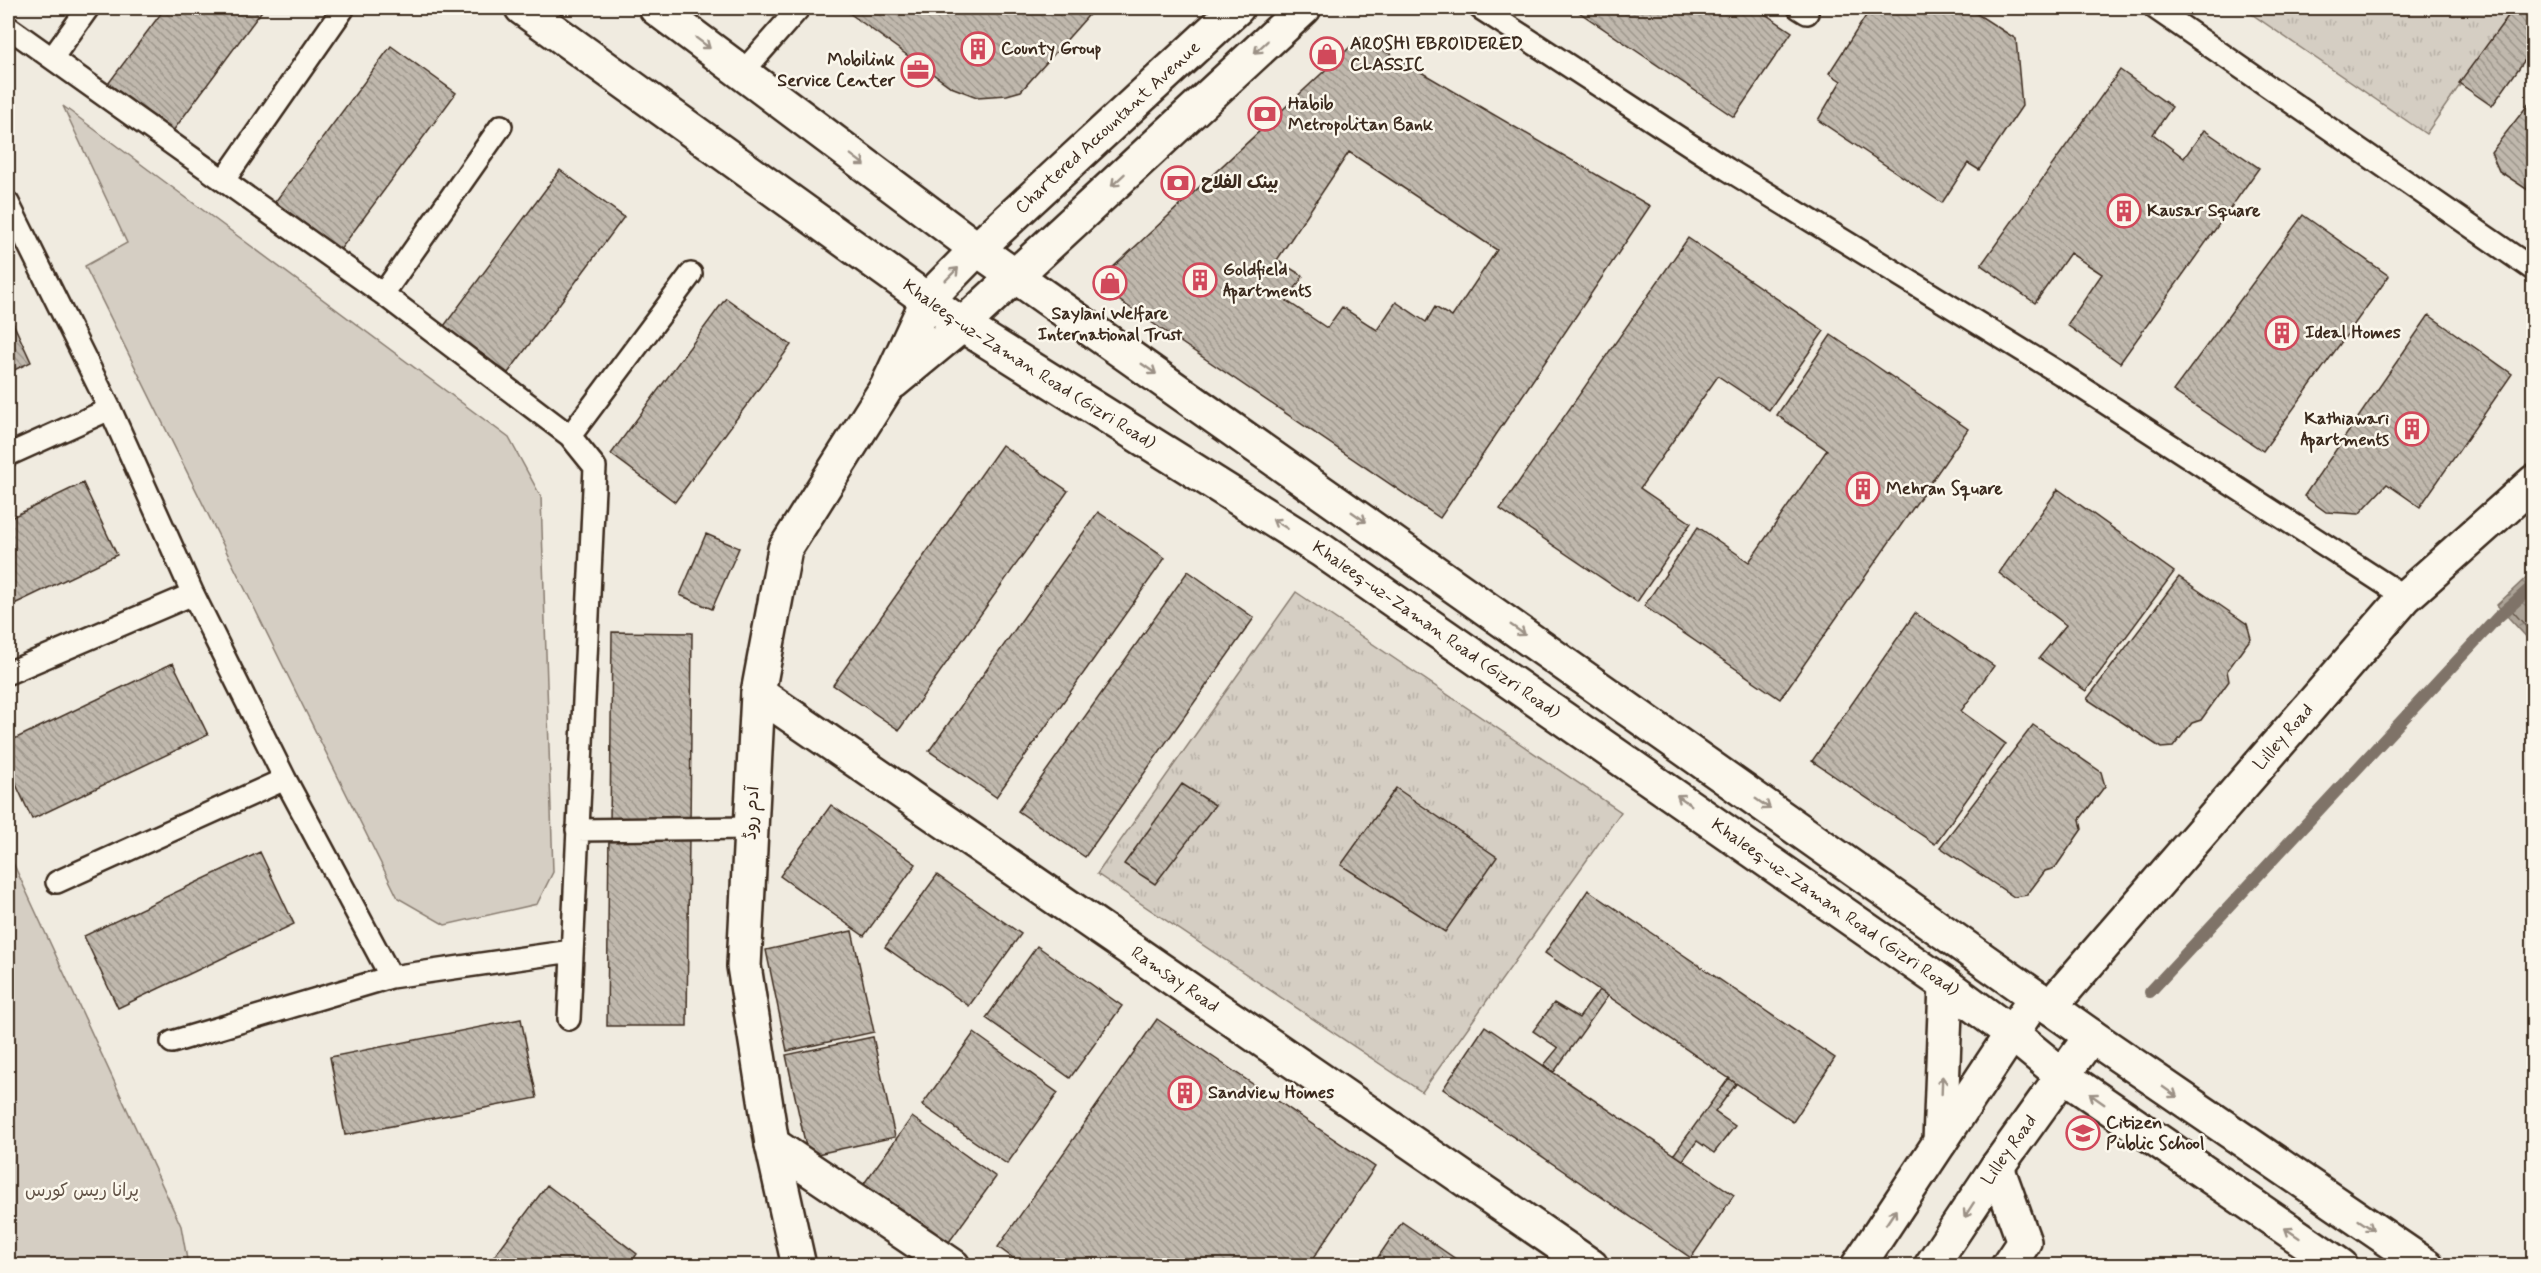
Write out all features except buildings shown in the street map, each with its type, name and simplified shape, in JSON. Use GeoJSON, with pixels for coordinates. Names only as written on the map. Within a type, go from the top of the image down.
{"type":"FeatureCollection","features":[{"type":"Feature","properties":{"kind":"main road","name":"Khaleeq-uz-Zaman Road (Gizri Road)"},"geometry":{"type":"LineString","coordinates":[[522,8],[928,298],[962,325],[1321,550],[1946,985],[2011,1033],[2062,1075],[2341,1266]]}},
{"type":"Feature","properties":{"kind":"main road"},"geometry":{"type":"LineString","coordinates":[[656,8],[977,249],[2091,1036],[2427,1266]]}},
{"type":"Feature","properties":{"kind":"main road","name":"Chartered Accountant Avenue"},"geometry":{"type":"LineString","coordinates":[[977,249],[1237,8]]}},
{"type":"Feature","properties":{"kind":"main road","name":"آدم روڈ"},"geometry":{"type":"LineString","coordinates":[[886,387],[962,325],[1304,8]]}},
{"type":"Feature","properties":{"kind":"main road","name":"آدم روڈ"},"geometry":{"type":"LineString","coordinates":[[799,1266],[772,1144],[744,966],[759,693],[785,549],[886,387],[928,298],[977,249]]}},
{"type":"Feature","properties":{"kind":"main road","name":"Lilley Road"},"geometry":{"type":"LineString","coordinates":[[1858,1266],[2011,1033],[2043,1002],[2405,597],[2534,482]]}},
{"type":"Feature","properties":{"kind":"main road","name":"Ramsay Road"},"geometry":{"type":"LineString","coordinates":[[759,693],[1591,1266]]}},
{"type":"Feature","properties":{"kind":"main road"},"geometry":{"type":"LineString","coordinates":[[1940,1144],[1946,985]]}},
{"type":"Feature","properties":{"kind":"main road","name":"Lilley Road"},"geometry":{"type":"LineString","coordinates":[[1931,1266],[1997,1167],[2091,1036]]}},
{"type":"Feature","properties":{"kind":"main road"},"geometry":{"type":"LineString","coordinates":[[772,1144],[953,1266]]}},
{"type":"Feature","properties":{"kind":"main road"},"geometry":{"type":"LineString","coordinates":[[1997,1167],[2024,1242],[2008,1266]]}},
{"type":"Feature","properties":{"kind":"lane"},"geometry":{"type":"LineString","coordinates":[[53,57],[88,8]]}},
{"type":"Feature","properties":{"kind":"lane"},"geometry":{"type":"LineString","coordinates":[[742,73],[800,8]]}},
{"type":"Feature","properties":{"kind":"lane"},"geometry":{"type":"LineString","coordinates":[[1480,8],[1727,169],[2061,374],[2405,597]]}},
{"type":"Feature","properties":{"kind":"lane"},"geometry":{"type":"LineString","coordinates":[[2155,8],[2534,270]]}},
{"type":"Feature","properties":{"kind":"lane"},"geometry":{"type":"LineString","coordinates":[[224,180],[343,9]]}},
{"type":"Feature","properties":{"kind":"lane"},"geometry":{"type":"LineString","coordinates":[[8,27],[383,294],[570,436],[595,467],[569,1019]]}},
{"type":"Feature","properties":{"kind":"lane"},"geometry":{"type":"LineString","coordinates":[[383,294],[501,126]]}},
{"type":"Feature","properties":{"kind":"lane"},"geometry":{"type":"LineString","coordinates":[[8,204],[110,409],[193,594],[285,779],[391,977]]}},
{"type":"Feature","properties":{"kind":"lane"},"geometry":{"type":"LineString","coordinates":[[570,436],[691,274]]}},
{"type":"Feature","properties":{"kind":"lane"},"geometry":{"type":"LineString","coordinates":[[8,455],[110,409]]}},
{"type":"Feature","properties":{"kind":"lane"},"geometry":{"type":"LineString","coordinates":[[8,673],[193,594]]}},
{"type":"Feature","properties":{"kind":"lane"},"geometry":{"type":"LineString","coordinates":[[57,882],[285,779]]}},
{"type":"Feature","properties":{"kind":"lane"},"geometry":{"type":"LineString","coordinates":[[577,830],[751,828]]}},
{"type":"Feature","properties":{"kind":"lane"},"geometry":{"type":"LineString","coordinates":[[172,1042],[391,977],[572,951]]}},
{"type":"Feature","properties":{"kind":"green space"},"geometry":{"type":"Polygon","coordinates":[[[2243,8],[2501,8],[2510,13],[2426,134],[2243,8]]]}},
{"type":"Feature","properties":{"kind":"green space"},"geometry":{"type":"Polygon","coordinates":[[[63,106],[509,438],[541,497],[553,872],[537,904],[445,925],[398,898],[85,266],[127,243],[63,106]]]}},
{"type":"Feature","properties":{"kind":"green space"},"geometry":{"type":"Polygon","coordinates":[[[1296,592],[1621,812],[1422,1092],[1097,874],[1296,592]]]}},
{"type":"Feature","properties":{"kind":"green space","name":"پرانا ریس کورس"},"geometry":{"type":"Polygon","coordinates":[[[8,852],[181,1226],[188,1265],[8,1265],[8,852]]]}},
{"type":"Feature","properties":{"kind":"water"},"geometry":{"type":"Polygon","coordinates":[[[2533,571],[2533,644],[2497,605],[2533,571]]]}},
{"type":"Feature","properties":{"kind":"waterway"},"geometry":{"type":"LineString","coordinates":[[2150,992],[2497,618],[2534,585]]}},
{"type":"Feature","properties":{"kind":"place","name":"County Group"},"geometry":{"type":"Point","coordinates":[978,49]}},
{"type":"Feature","properties":{"kind":"place","name":"AROSHI EBROIDERED CLASSIC"},"geometry":{"type":"Point","coordinates":[1327,54]}},
{"type":"Feature","properties":{"kind":"place","name":"Mobilink Service Center"},"geometry":{"type":"Point","coordinates":[918,70]}},
{"type":"Feature","properties":{"kind":"place","name":"Habib Metropolitan Bank"},"geometry":{"type":"Point","coordinates":[1265,114]}},
{"type":"Feature","properties":{"kind":"place","name":"بینک الفلاح"},"geometry":{"type":"Point","coordinates":[1178,183]}},
{"type":"Feature","properties":{"kind":"place","name":"Kausar Square"},"geometry":{"type":"Point","coordinates":[2124,211]}},
{"type":"Feature","properties":{"kind":"place","name":"Goldfield Apartments"},"geometry":{"type":"Point","coordinates":[1200,280]}},
{"type":"Feature","properties":{"kind":"place","name":"Saylani Welfare International Trust"},"geometry":{"type":"Point","coordinates":[1110,283]}},
{"type":"Feature","properties":{"kind":"place","name":"Ideal Homes"},"geometry":{"type":"Point","coordinates":[2282,333]}},
{"type":"Feature","properties":{"kind":"place","name":"Kathiawari Apartments"},"geometry":{"type":"Point","coordinates":[2412,429]}},
{"type":"Feature","properties":{"kind":"place","name":"Mehran Square"},"geometry":{"type":"Point","coordinates":[1863,489]}},
{"type":"Feature","properties":{"kind":"place","name":"Sandview Homes"},"geometry":{"type":"Point","coordinates":[1185,1093]}},
{"type":"Feature","properties":{"kind":"place","name":"Citizen Public School"},"geometry":{"type":"Point","coordinates":[2083,1133]}}]}
